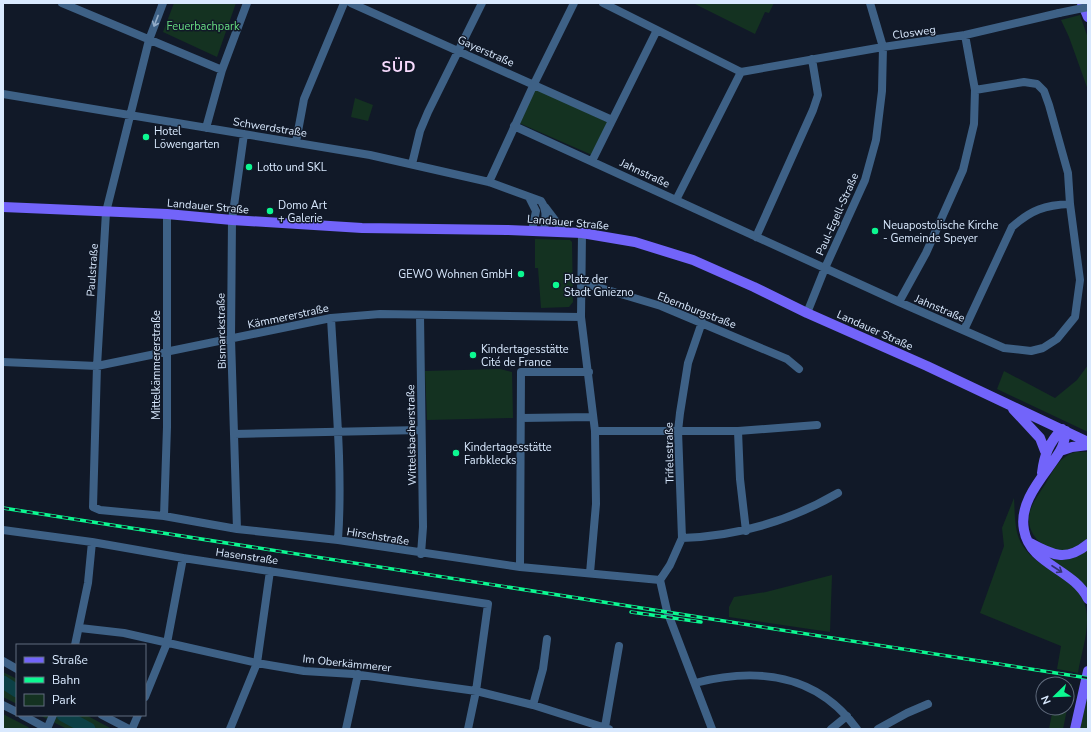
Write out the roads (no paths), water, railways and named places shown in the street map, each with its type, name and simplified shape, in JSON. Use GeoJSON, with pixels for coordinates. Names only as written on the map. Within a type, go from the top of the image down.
{"type":"FeatureCollection","features":[{"type":"Feature","properties":{"kind":"main road"},"geometry":{"type":"LineString","coordinates":[[1082,3],[1088,17]]}},
{"type":"Feature","properties":{"kind":"main road","name":"Landauer Straße"},"geometry":{"type":"LineString","coordinates":[[3,207],[167,214],[232,220],[366,228],[564,232],[582,233],[635,242],[693,260],[1007,403],[1088,442]]}},
{"type":"Feature","properties":{"kind":"main road"},"geometry":{"type":"LineString","coordinates":[[1007,403],[1040,438],[1046,451]]}},
{"type":"Feature","properties":{"kind":"main road"},"geometry":{"type":"LineString","coordinates":[[1042,475],[1046,451],[1053,438],[1064,430]]}},
{"type":"Feature","properties":{"kind":"main road"},"geometry":{"type":"LineString","coordinates":[[1064,430],[1060,451],[1042,475],[1030,499],[1023,516],[1023,528],[1029,542],[1037,554],[1043,560],[1080,585],[1088,599]]}},
{"type":"Feature","properties":{"kind":"main road"},"geometry":{"type":"LineString","coordinates":[[1060,451],[1072,447],[1088,445]]}},
{"type":"Feature","properties":{"kind":"main road"},"geometry":{"type":"LineString","coordinates":[[1029,542],[1048,553],[1062,556],[1077,552],[1088,544]]}},
{"type":"Feature","properties":{"kind":"main road"},"geometry":{"type":"LineString","coordinates":[[1075,729],[1088,671]]}},
{"type":"Feature","properties":{"kind":"street"},"geometry":{"type":"LineString","coordinates":[[62,3],[222,70]]}},
{"type":"Feature","properties":{"kind":"street","name":"Paulstraße"},"geometry":{"type":"LineString","coordinates":[[94,507],[97,366],[106,212],[149,40],[163,3]]}},
{"type":"Feature","properties":{"kind":"street"},"geometry":{"type":"LineString","coordinates":[[206,128],[222,70],[248,3]]}},
{"type":"Feature","properties":{"kind":"street"},"geometry":{"type":"LineString","coordinates":[[296,142],[304,99],[344,3]]}},
{"type":"Feature","properties":{"kind":"street","name":"Gayerstraße"},"geometry":{"type":"LineString","coordinates":[[350,3],[612,120]]}},
{"type":"Feature","properties":{"kind":"street"},"geometry":{"type":"LineString","coordinates":[[412,164],[420,131],[428,112],[482,3]]}},
{"type":"Feature","properties":{"kind":"street"},"geometry":{"type":"LineString","coordinates":[[489,182],[514,126],[574,3]]}},
{"type":"Feature","properties":{"kind":"street"},"geometry":{"type":"LineString","coordinates":[[603,3],[741,72],[676,200]]}},
{"type":"Feature","properties":{"kind":"street","name":"Paul-Egell-Straße"},"geometry":{"type":"LineString","coordinates":[[807,313],[825,268],[865,180],[876,140],[882,90],[883,47],[870,3]]}},
{"type":"Feature","properties":{"kind":"street","name":"Closweg"},"geometry":{"type":"LineString","coordinates":[[741,72],[883,47],[965,35],[1088,7]]}},
{"type":"Feature","properties":{"kind":"street"},"geometry":{"type":"LineString","coordinates":[[592,161],[657,30]]}},
{"type":"Feature","properties":{"kind":"street"},"geometry":{"type":"LineString","coordinates":[[899,302],[926,253],[963,170],[974,124],[975,90],[965,35]]}},
{"type":"Feature","properties":{"kind":"street"},"geometry":{"type":"LineString","coordinates":[[756,237],[813,110],[818,95],[812,59]]}},
{"type":"Feature","properties":{"kind":"street","name":"Jahnstraße"},"geometry":{"type":"LineString","coordinates":[[514,126],[899,302],[1004,348],[1031,351],[1043,348],[1057,339],[1075,317],[1080,280],[1070,204],[1068,173],[1044,91],[1037,84],[1024,82],[975,90]]}},
{"type":"Feature","properties":{"kind":"street","name":"Schwerdstraße"},"geometry":{"type":"LineString","coordinates":[[3,94],[296,142],[412,164],[489,182],[541,201],[564,232]]}},
{"type":"Feature","properties":{"kind":"street","name":"Bismarckstraße"},"geometry":{"type":"LineString","coordinates":[[237,529],[231,339],[232,220],[244,134]]}},
{"type":"Feature","properties":{"kind":"street"},"geometry":{"type":"LineString","coordinates":[[529,197],[536,212],[532,231]]}},
{"type":"Feature","properties":{"kind":"street"},"geometry":{"type":"LineString","coordinates":[[964,330],[1012,227],[1025,215],[1048,205],[1070,204]]}},
{"type":"Feature","properties":{"kind":"street"},"geometry":{"type":"LineString","coordinates":[[544,232],[545,207]]}},
{"type":"Feature","properties":{"kind":"street","name":"Mittelkämmererstraße"},"geometry":{"type":"LineString","coordinates":[[164,516],[167,214]]}},
{"type":"Feature","properties":{"kind":"street"},"geometry":{"type":"LineString","coordinates":[[582,233],[581,317],[589,372],[595,431],[596,504],[590,573]]}},
{"type":"Feature","properties":{"kind":"street","name":"Ebernburgstraße"},"geometry":{"type":"LineString","coordinates":[[581,286],[594,286],[646,302],[702,322],[788,358],[799,369]]}},
{"type":"Feature","properties":{"kind":"street","name":"Kämmererstraße"},"geometry":{"type":"LineString","coordinates":[[3,362],[97,366],[331,318],[380,314],[581,317]]}},
{"type":"Feature","properties":{"kind":"street","name":"Wittelsbacherstraße"},"geometry":{"type":"LineString","coordinates":[[420,315],[423,527],[421,554]]}},
{"type":"Feature","properties":{"kind":"street"},"geometry":{"type":"LineString","coordinates":[[331,318],[338,433],[340,511],[338,540]]}},
{"type":"Feature","properties":{"kind":"street","name":"Trifelsstraße"},"geometry":{"type":"LineString","coordinates":[[660,580],[670,565],[682,538],[678,431],[688,362],[702,322]]}},
{"type":"Feature","properties":{"kind":"street"},"geometry":{"type":"LineString","coordinates":[[520,567],[521,372],[589,372]]}},
{"type":"Feature","properties":{"kind":"street"},"geometry":{"type":"LineString","coordinates":[[521,418],[593,416]]}},
{"type":"Feature","properties":{"kind":"street"},"geometry":{"type":"LineString","coordinates":[[595,431],[738,430],[817,425]]}},
{"type":"Feature","properties":{"kind":"street"},"geometry":{"type":"LineString","coordinates":[[234,434],[338,433],[421,430]]}},
{"type":"Feature","properties":{"kind":"street"},"geometry":{"type":"LineString","coordinates":[[738,430],[740,479],[746,531]]}},
{"type":"Feature","properties":{"kind":"street"},"geometry":{"type":"LineString","coordinates":[[682,538],[710,537],[746,531],[790,517],[838,494]]}},
{"type":"Feature","properties":{"kind":"street","name":"Hirschstraße"},"geometry":{"type":"LineString","coordinates":[[94,507],[100,510],[164,516],[237,529],[338,540],[421,554],[520,567],[660,580]]}},
{"type":"Feature","properties":{"kind":"street","name":"Hasenstraße"},"geometry":{"type":"LineString","coordinates":[[3,530],[92,542],[183,558],[488,604],[476,691]]}},
{"type":"Feature","properties":{"kind":"street"},"geometry":{"type":"LineString","coordinates":[[75,644],[80,628],[92,542]]}},
{"type":"Feature","properties":{"kind":"street"},"geometry":{"type":"LineString","coordinates":[[146,695],[167,643],[183,558]]}},
{"type":"Feature","properties":{"kind":"street"},"geometry":{"type":"LineString","coordinates":[[230,729],[257,663],[270,571]]}},
{"type":"Feature","properties":{"kind":"street"},"geometry":{"type":"LineString","coordinates":[[660,580],[667,611],[712,729]]}},
{"type":"Feature","properties":{"kind":"street","name":"Im Oberkämmerer"},"geometry":{"type":"LineString","coordinates":[[80,628],[124,633],[257,663],[304,671],[358,674],[476,691],[533,705],[607,728]]}},
{"type":"Feature","properties":{"kind":"street"},"geometry":{"type":"LineString","coordinates":[[533,705],[543,669],[547,639]]}},
{"type":"Feature","properties":{"kind":"street"},"geometry":{"type":"LineString","coordinates":[[607,728],[618,646]]}},
{"type":"Feature","properties":{"kind":"street"},"geometry":{"type":"LineString","coordinates":[[3,661],[16,668]]}},
{"type":"Feature","properties":{"kind":"street"},"geometry":{"type":"LineString","coordinates":[[346,729],[358,674]]}},
{"type":"Feature","properties":{"kind":"street"},"geometry":{"type":"LineString","coordinates":[[695,683],[720,677],[744,675],[799,683],[823,694],[847,716],[857,729]]}},
{"type":"Feature","properties":{"kind":"street"},"geometry":{"type":"LineString","coordinates":[[468,729],[476,691]]}},
{"type":"Feature","properties":{"kind":"street"},"geometry":{"type":"LineString","coordinates":[[878,729],[907,713],[928,704]]}},
{"type":"Feature","properties":{"kind":"street"},"geometry":{"type":"LineString","coordinates":[[3,705],[16,712]]}},
{"type":"Feature","properties":{"kind":"street"},"geometry":{"type":"LineString","coordinates":[[24,716],[48,729],[53,716]]}},
{"type":"Feature","properties":{"kind":"street"},"geometry":{"type":"LineString","coordinates":[[104,716],[129,729]]}},
{"type":"Feature","properties":{"kind":"street"},"geometry":{"type":"LineString","coordinates":[[132,729],[138,716]]}},
{"type":"Feature","properties":{"kind":"street"},"geometry":{"type":"LineString","coordinates":[[831,729],[847,716]]}},
{"type":"Feature","properties":{"kind":"waterway"},"geometry":{"type":"LineString","coordinates":[[3,682],[16,690]]}},
{"type":"Feature","properties":{"kind":"waterway"},"geometry":{"type":"LineString","coordinates":[[65,716],[89,729]]}},
{"type":"Feature","properties":{"kind":"railway"},"geometry":{"type":"LineString","coordinates":[[3,508],[1088,678]]}},
{"type":"Feature","properties":{"kind":"railway"},"geometry":{"type":"LineString","coordinates":[[631,612],[701,622]]}},
{"type":"Feature","properties":{"kind":"place","name":"Hotel Löwengarten"},"geometry":{"type":"Point","coordinates":[146,137]}},
{"type":"Feature","properties":{"kind":"place","name":"Lotto und SKL"},"geometry":{"type":"Point","coordinates":[249,167]}},
{"type":"Feature","properties":{"kind":"place","name":"Domo Art + Galerie"},"geometry":{"type":"Point","coordinates":[270,211]}},
{"type":"Feature","properties":{"kind":"place","name":"Neuapostolische Kirche - Gemeinde Speyer"},"geometry":{"type":"Point","coordinates":[875,231]}},
{"type":"Feature","properties":{"kind":"place","name":"GEWO Wohnen GmbH"},"geometry":{"type":"Point","coordinates":[521,274]}},
{"type":"Feature","properties":{"kind":"place","name":"Platz der Stadt Gniezno"},"geometry":{"type":"Point","coordinates":[556,285]}},
{"type":"Feature","properties":{"kind":"place","name":"Kindertagesstätte Cité de France"},"geometry":{"type":"Point","coordinates":[473,355]}},
{"type":"Feature","properties":{"kind":"place","name":"Kindertagesstätte Farbklecks"},"geometry":{"type":"Point","coordinates":[456,453]}},
{"type":"Feature","properties":{"kind":"district","name":"SÜD"},"geometry":{"type":"Point","coordinates":[399,67]}},
{"type":"Feature","properties":{"kind":"park label","name":"Feuerbachpark"},"geometry":{"type":"Point","coordinates":[203,26]}}]}
